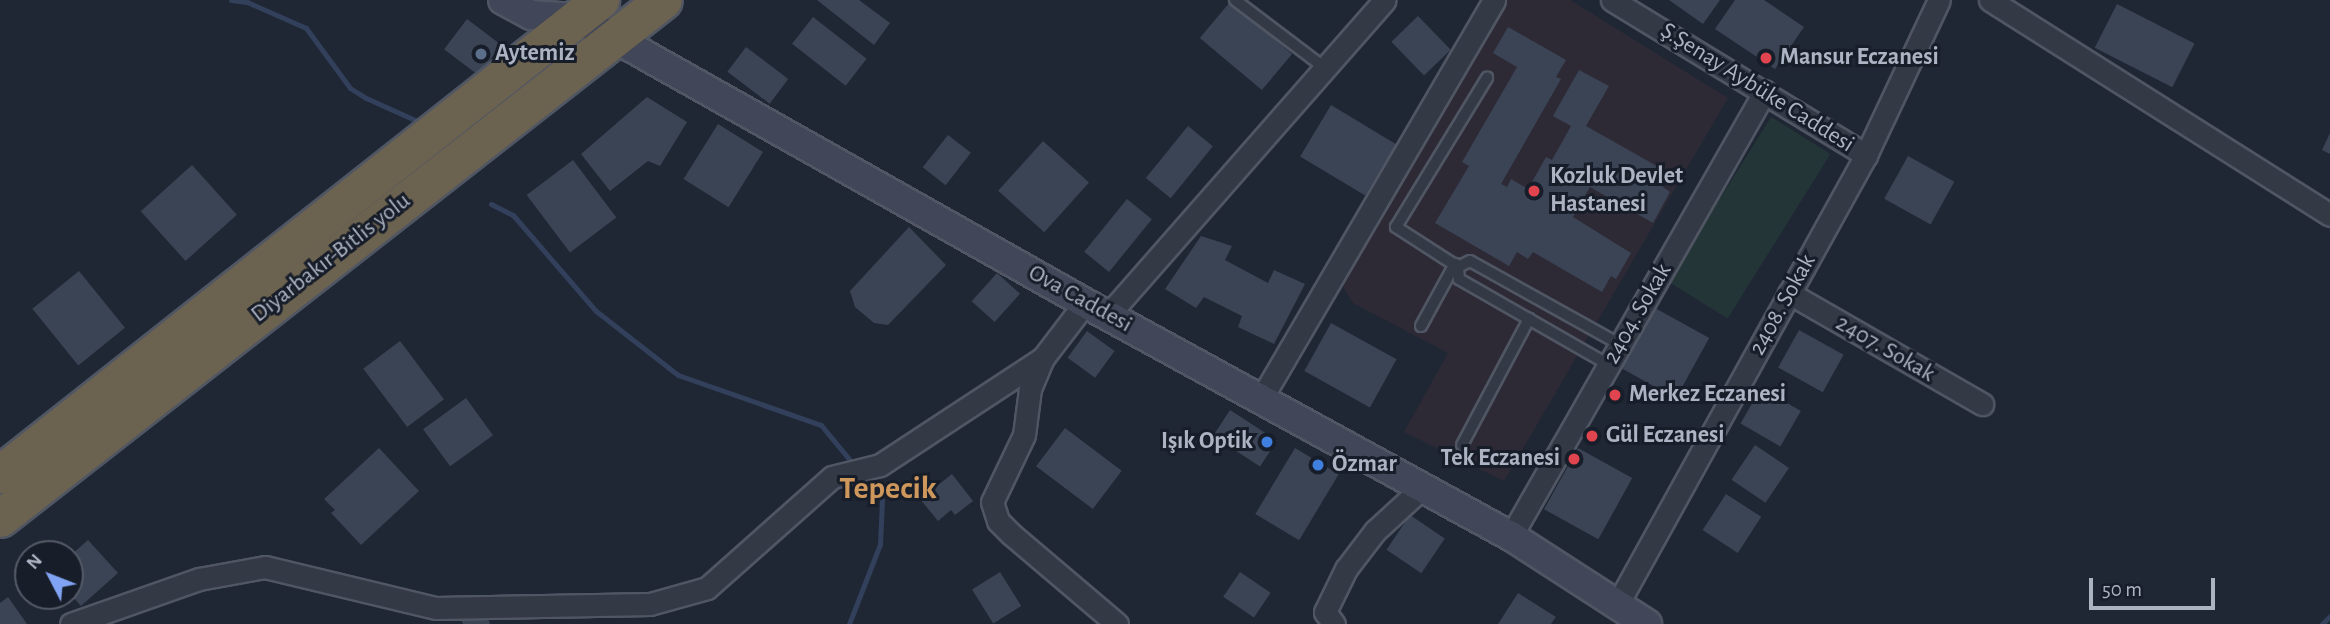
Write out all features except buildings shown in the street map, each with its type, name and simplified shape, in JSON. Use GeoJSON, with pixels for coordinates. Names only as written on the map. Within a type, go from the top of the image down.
{"type":"FeatureCollection","features":[{"type":"Feature","properties":{"kind":"highway","name":"Diyarbakır-Bitlis yolu"},"geometry":{"type":"LineString","coordinates":[[0,518],[663,0]]}},
{"type":"Feature","properties":{"kind":"highway","name":"Diyarbakır-Bitlis yolu"},"geometry":{"type":"LineString","coordinates":[[0,474],[588,9]]}},
{"type":"Feature","properties":{"kind":"street","name":"Ova Caddesi"},"geometry":{"type":"LineString","coordinates":[[503,0],[531,15],[588,9],[613,37],[1096,309],[1511,536],[1647,624]]}},
{"type":"Feature","properties":{"kind":"street"},"geometry":{"type":"LineString","coordinates":[[71,624],[199,579],[265,567],[436,608],[650,604],[707,588],[832,477],[880,465],[1043,358],[1096,309],[1325,68],[1385,0]]}},
{"type":"Feature","properties":{"kind":"street"},"geometry":{"type":"LineString","coordinates":[[1261,399],[1494,0]]}},
{"type":"Feature","properties":{"kind":"street","name":"Ş.Şenay Aybüke Caddesi"},"geometry":{"type":"LineString","coordinates":[[1612,0],[1866,155]]}},
{"type":"Feature","properties":{"kind":"street","name":"2408. Sokak"},"geometry":{"type":"LineString","coordinates":[[1617,605],[1866,155],[1939,0]]}},
{"type":"Feature","properties":{"kind":"street"},"geometry":{"type":"LineString","coordinates":[[1990,0],[2330,215]]}},
{"type":"Feature","properties":{"kind":"street","name":"2404. Sokak"},"geometry":{"type":"LineString","coordinates":[[1511,536],[1765,92]]}},
{"type":"Feature","properties":{"kind":"street","name":"2407. Sokak"},"geometry":{"type":"LineString","coordinates":[[1789,293],[1982,404]]}},
{"type":"Feature","properties":{"kind":"street"},"geometry":{"type":"LineString","coordinates":[[1043,358],[1030,389],[1024,435],[992,502],[998,521],[1011,534],[1117,624]]}},
{"type":"Feature","properties":{"kind":"street"},"geometry":{"type":"LineString","coordinates":[[1334,624],[1325,612],[1346,569],[1375,530],[1423,488]]}},
{"type":"Feature","properties":{"kind":"lane"},"geometry":{"type":"LineString","coordinates":[[1235,0],[1325,68]]}},
{"type":"Feature","properties":{"kind":"lane"},"geometry":{"type":"LineString","coordinates":[[1487,78],[1396,226],[1457,266],[1460,279],[1609,365]]}},
{"type":"Feature","properties":{"kind":"lane"},"geometry":{"type":"LineString","coordinates":[[1421,326],[1457,266],[1471,261],[1620,345]]}},
{"type":"Feature","properties":{"kind":"lane"},"geometry":{"type":"LineString","coordinates":[[1462,445],[1530,319]]}},
{"type":"Feature","properties":{"kind":"shaded area","name":"Kozluk Devlet Hastanesi"},"geometry":{"type":"Polygon","coordinates":[[[1505,0],[1570,0],[1728,98],[1504,481],[1404,432],[1448,353],[1353,303],[1342,285],[1505,0]]]}},
{"type":"Feature","properties":{"kind":"shaded area"},"geometry":{"type":"Polygon","coordinates":[[[1771,117],[1830,154],[1728,319],[1668,282],[1771,117]]]}},
{"type":"Feature","properties":{"kind":"waterway"},"geometry":{"type":"LineString","coordinates":[[231,0],[247,2],[306,28],[350,88],[422,123]]}},
{"type":"Feature","properties":{"kind":"waterway"},"geometry":{"type":"LineString","coordinates":[[491,204],[513,215],[596,311],[678,375],[821,425],[854,465]]}},
{"type":"Feature","properties":{"kind":"waterway"},"geometry":{"type":"LineString","coordinates":[[849,624],[880,544],[882,500],[862,475]]}},
{"type":"Feature","properties":{"kind":"waterway"},"geometry":{"type":"LineString","coordinates":[[2322,624],[2330,616]]}},
{"type":"Feature","properties":{"kind":"place","name":"Aytemiz"},"geometry":{"type":"Point","coordinates":[481,54]}},
{"type":"Feature","properties":{"kind":"place","name":"Mansur Eczanesi"},"geometry":{"type":"Point","coordinates":[1766,58]}},
{"type":"Feature","properties":{"kind":"place","name":"Kozluk Devlet Hastanesi"},"geometry":{"type":"Point","coordinates":[1534,191]}},
{"type":"Feature","properties":{"kind":"place","name":"Merkez Eczanesi"},"geometry":{"type":"Point","coordinates":[1615,395]}},
{"type":"Feature","properties":{"kind":"place","name":"Gül Eczanesi"},"geometry":{"type":"Point","coordinates":[1592,436]}},
{"type":"Feature","properties":{"kind":"place","name":"Işık Optik"},"geometry":{"type":"Point","coordinates":[1267,442]}},
{"type":"Feature","properties":{"kind":"place","name":"Tek Eczanesi"},"geometry":{"type":"Point","coordinates":[1574,459]}},
{"type":"Feature","properties":{"kind":"place","name":"Özmar"},"geometry":{"type":"Point","coordinates":[1318,465]}},
{"type":"Feature","properties":{"kind":"district","name":"Tepecik"},"geometry":{"type":"Point","coordinates":[888,488]}}]}
